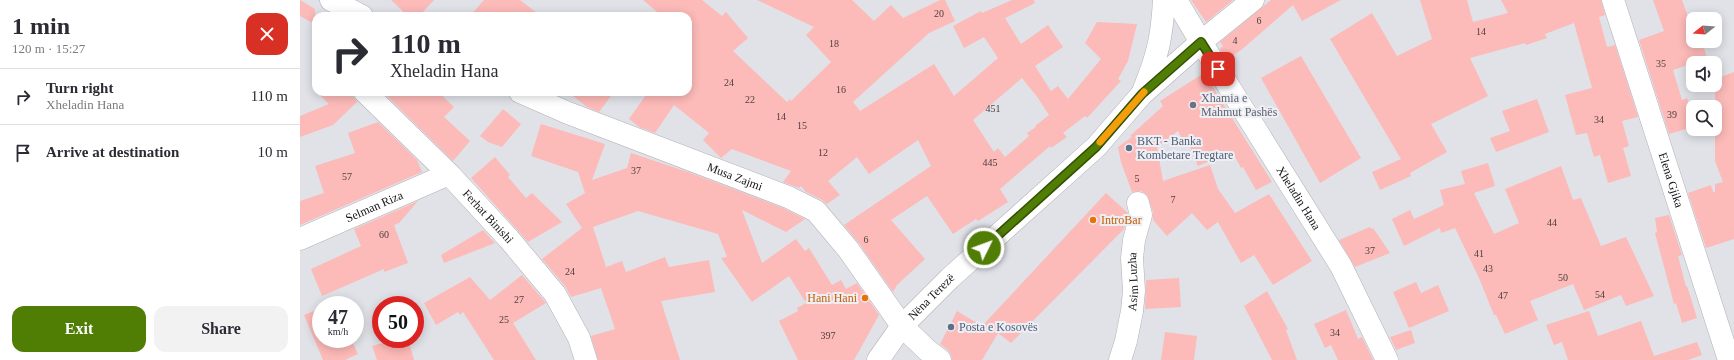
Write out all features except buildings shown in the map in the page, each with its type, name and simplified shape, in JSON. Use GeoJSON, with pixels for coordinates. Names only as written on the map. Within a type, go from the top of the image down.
{"type":"FeatureCollection","features":[{"type":"Feature","properties":{"kind":"street"},"geometry":{"type":"LineString","coordinates":[[1142,94],[1156,62],[1162,33],[1164,0]]}},
{"type":"Feature","properties":{"kind":"street","name":"Xheladin Hana"},"geometry":{"type":"LineString","coordinates":[[1176,0],[1341,266],[1387,360]]}},
{"type":"Feature","properties":{"kind":"street","name":"Nëna Terezë"},"geometry":{"type":"LineString","coordinates":[[878,360],[902,326],[950,278],[1096,147],[1142,94],[1201,42],[1253,0]]}},
{"type":"Feature","properties":{"kind":"street","name":"Elena Gjika"},"geometry":{"type":"LineString","coordinates":[[1613,0],[1729,360]]}},
{"type":"Feature","properties":{"kind":"street","name":"Ferhat Binishi"},"geometry":{"type":"LineString","coordinates":[[369,96],[449,174],[509,239],[555,294],[579,338],[586,360]]}},
{"type":"Feature","properties":{"kind":"street","name":"Musa Zajmi"},"geometry":{"type":"LineString","coordinates":[[529,96],[568,113],[788,196],[816,211],[848,249],[902,326],[927,350],[940,360]]}},
{"type":"Feature","properties":{"kind":"street","name":"Selman Riza"},"geometry":{"type":"LineString","coordinates":[[300,239],[449,174]]}},
{"type":"Feature","properties":{"kind":"street","name":"Asim Luzha"},"geometry":{"type":"LineString","coordinates":[[1120,360],[1126,341],[1133,304],[1134,291],[1132,258],[1134,240],[1141,215],[1138,203]]}},
{"type":"Feature","properties":{"kind":"slow traffic"},"geometry":{"type":"LineString","coordinates":[[1100,142],[1144,92]]}},
{"type":"Feature","properties":{"kind":"place","name":"Xhamia e Mahmut Pashës"},"geometry":{"type":"Point","coordinates":[1193,105]}},
{"type":"Feature","properties":{"kind":"place","name":"BKT - Banka Kombetare Tregtare"},"geometry":{"type":"Point","coordinates":[1129,148]}},
{"type":"Feature","properties":{"kind":"place","name":"IntroBar"},"geometry":{"type":"Point","coordinates":[1093,220]}},
{"type":"Feature","properties":{"kind":"place","name":"Hani Hani"},"geometry":{"type":"Point","coordinates":[865,298]}},
{"type":"Feature","properties":{"kind":"place","name":"Posta e Kosovës"},"geometry":{"type":"Point","coordinates":[951,327]}},
{"type":"Feature","properties":{"kind":"route"},"geometry":{"type":"LineString","coordinates":[[984,248],[1096,147],[1142,94],[1201,42],[1218,69]]}}]}
